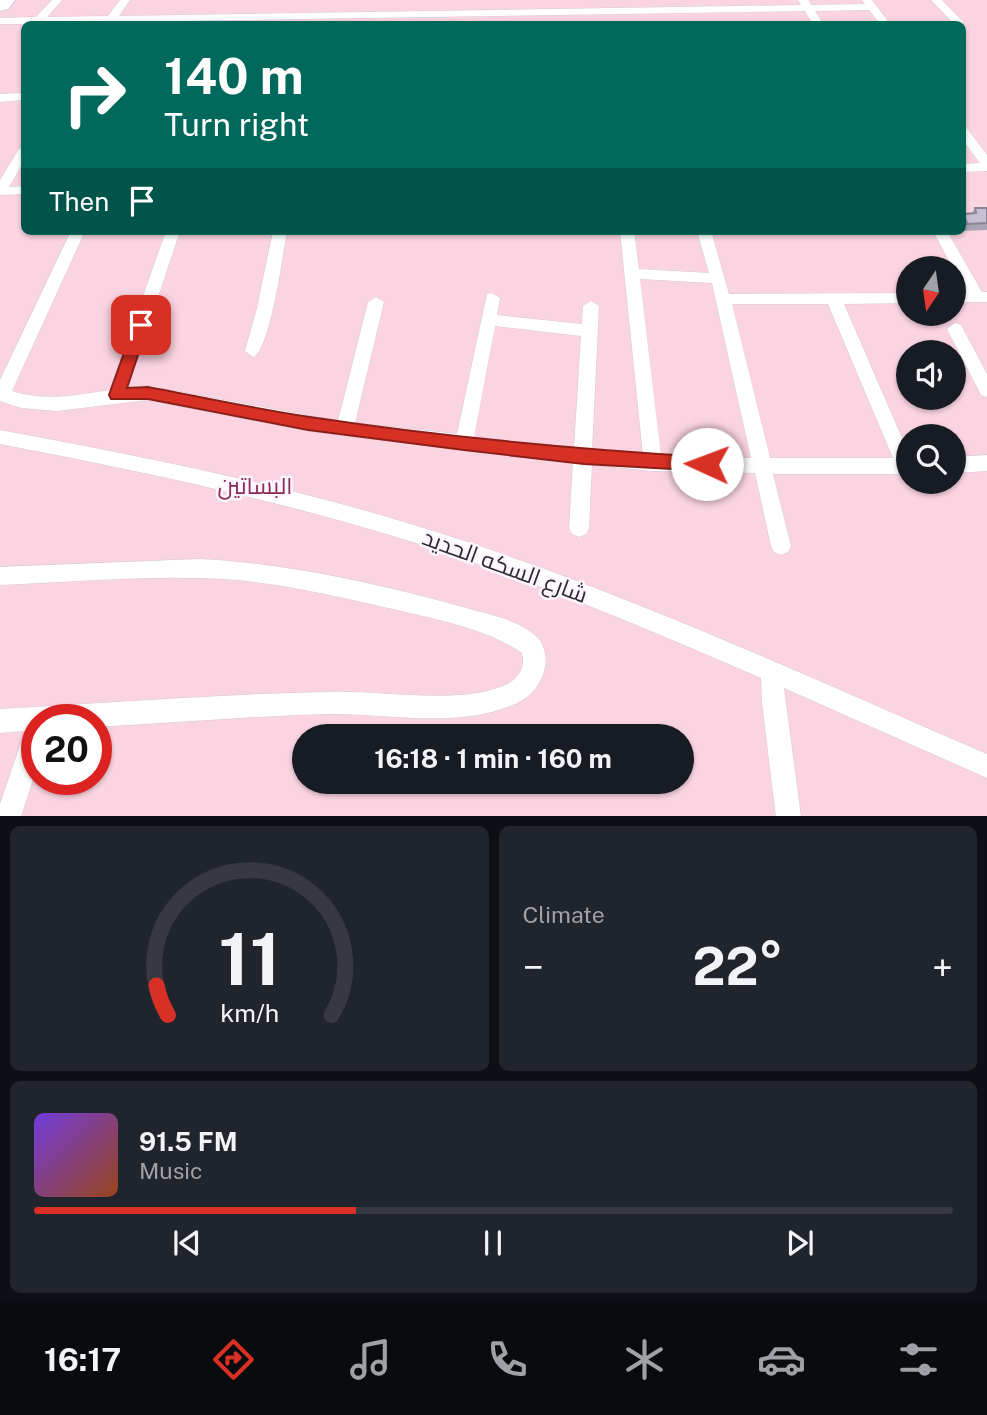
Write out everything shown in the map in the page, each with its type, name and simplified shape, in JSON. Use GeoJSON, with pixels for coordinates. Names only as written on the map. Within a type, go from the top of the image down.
{"type":"FeatureCollection","features":[{"type":"Feature","properties":{"kind":"street"},"geometry":{"type":"LineString","coordinates":[[0,4],[4,0]]}},
{"type":"Feature","properties":{"kind":"lane"},"geometry":{"type":"LineString","coordinates":[[39,20],[57,0]]}},
{"type":"Feature","properties":{"kind":"lane"},"geometry":{"type":"LineString","coordinates":[[110,21],[125,0]]}},
{"type":"Feature","properties":{"kind":"lane"},"geometry":{"type":"LineString","coordinates":[[394,19],[397,0]]}},
{"type":"Feature","properties":{"kind":"lane"},"geometry":{"type":"LineString","coordinates":[[463,0],[463,12]]}},
{"type":"Feature","properties":{"kind":"lane"},"geometry":{"type":"LineString","coordinates":[[598,0],[604,21]]}},
{"type":"Feature","properties":{"kind":"lane"},"geometry":{"type":"LineString","coordinates":[[936,0],[956,21]]}},
{"type":"Feature","properties":{"kind":"lane"},"geometry":{"type":"LineString","coordinates":[[125,21],[257,12],[330,19],[394,19],[533,5],[602,12],[678,10],[736,4],[870,4],[883,21]]}},
{"type":"Feature","properties":{"kind":"lane"},"geometry":{"type":"LineString","coordinates":[[736,4],[744,21]]}},
{"type":"Feature","properties":{"kind":"lane"},"geometry":{"type":"LineString","coordinates":[[805,4],[816,21]]}},
{"type":"Feature","properties":{"kind":"lane"},"geometry":{"type":"LineString","coordinates":[[678,10],[684,21]]}},
{"type":"Feature","properties":{"kind":"lane"},"geometry":{"type":"LineString","coordinates":[[0,21],[74,21]]}},
{"type":"Feature","properties":{"kind":"lane"},"geometry":{"type":"LineString","coordinates":[[0,98],[21,97]]}},
{"type":"Feature","properties":{"kind":"lane"},"geometry":{"type":"LineString","coordinates":[[966,136],[987,165]]}},
{"type":"Feature","properties":{"kind":"lane"},"geometry":{"type":"LineString","coordinates":[[0,190],[21,157]]}},
{"type":"Feature","properties":{"kind":"lane"},"geometry":{"type":"LineString","coordinates":[[966,167],[987,165]]}},
{"type":"Feature","properties":{"kind":"lane"},"geometry":{"type":"LineString","coordinates":[[0,190],[21,190]]}},
{"type":"Feature","properties":{"kind":"lane"},"geometry":{"type":"LineString","coordinates":[[76,235],[1,394],[27,404],[67,405],[117,395],[148,393],[345,429],[584,457],[653,463],[896,466]]}},
{"type":"Feature","properties":{"kind":"lane"},"geometry":{"type":"LineString","coordinates":[[117,395],[172,235]]}},
{"type":"Feature","properties":{"kind":"lane"},"geometry":{"type":"LineString","coordinates":[[253,351],[265,308],[279,235]]}},
{"type":"Feature","properties":{"kind":"lane"},"geometry":{"type":"LineString","coordinates":[[628,235],[653,463]]}},
{"type":"Feature","properties":{"kind":"lane"},"geometry":{"type":"LineString","coordinates":[[706,235],[781,547]]}},
{"type":"Feature","properties":{"kind":"lane"},"geometry":{"type":"LineString","coordinates":[[943,235],[982,297]]}},
{"type":"Feature","properties":{"kind":"lane"},"geometry":{"type":"LineString","coordinates":[[633,274],[718,278]]}},
{"type":"Feature","properties":{"kind":"lane"},"geometry":{"type":"LineString","coordinates":[[464,444],[492,298]]}},
{"type":"Feature","properties":{"kind":"lane"},"geometry":{"type":"LineString","coordinates":[[723,299],[896,298]]}},
{"type":"Feature","properties":{"kind":"lane"},"geometry":{"type":"LineString","coordinates":[[834,299],[896,441]]}},
{"type":"Feature","properties":{"kind":"lane"},"geometry":{"type":"LineString","coordinates":[[345,429],[376,302]]}},
{"type":"Feature","properties":{"kind":"lane"},"geometry":{"type":"LineString","coordinates":[[579,528],[592,306]]}},
{"type":"Feature","properties":{"kind":"lane"},"geometry":{"type":"LineString","coordinates":[[488,320],[590,331]]}},
{"type":"Feature","properties":{"kind":"lane"},"geometry":{"type":"LineString","coordinates":[[955,329],[987,390]]}},
{"type":"Feature","properties":{"kind":"lane","name":"شارع السكه الحديد"},"geometry":{"type":"LineString","coordinates":[[0,437],[197,477],[418,535],[580,592],[987,766]]}},
{"type":"Feature","properties":{"kind":"lane"},"geometry":{"type":"LineString","coordinates":[[966,464],[987,463]]}},
{"type":"Feature","properties":{"kind":"lane"},"geometry":{"type":"LineString","coordinates":[[0,576],[181,569],[259,574],[313,583],[480,622],[514,633],[529,644],[535,655],[534,671],[528,682],[519,690],[497,699],[456,705],[332,703],[112,715]]}},
{"type":"Feature","properties":{"kind":"lane"},"geometry":{"type":"LineString","coordinates":[[772,674],[773,703],[789,816]]}},
{"type":"Feature","properties":{"kind":"lane"},"geometry":{"type":"LineString","coordinates":[[0,721],[21,720]]}},
{"type":"Feature","properties":{"kind":"lane"},"geometry":{"type":"LineString","coordinates":[[8,816],[21,778]]}},
{"type":"Feature","properties":{"kind":"green space","name":"البساتين"},"geometry":{"type":"Polygon","coordinates":[[[10,0],[987,0],[987,816],[0,816],[0,12],[10,0]]]}},
{"type":"Feature","properties":{"kind":"building"},"geometry":{"type":"Polygon","coordinates":[[[975,208],[987,208],[987,223],[967,224],[966,214],[976,213],[975,208]]]}},
{"type":"Feature","properties":{"kind":"route"},"geometry":{"type":"LineString","coordinates":[[141,325],[117,395],[148,393],[308,424],[464,444],[653,463],[707,464]]}}]}
